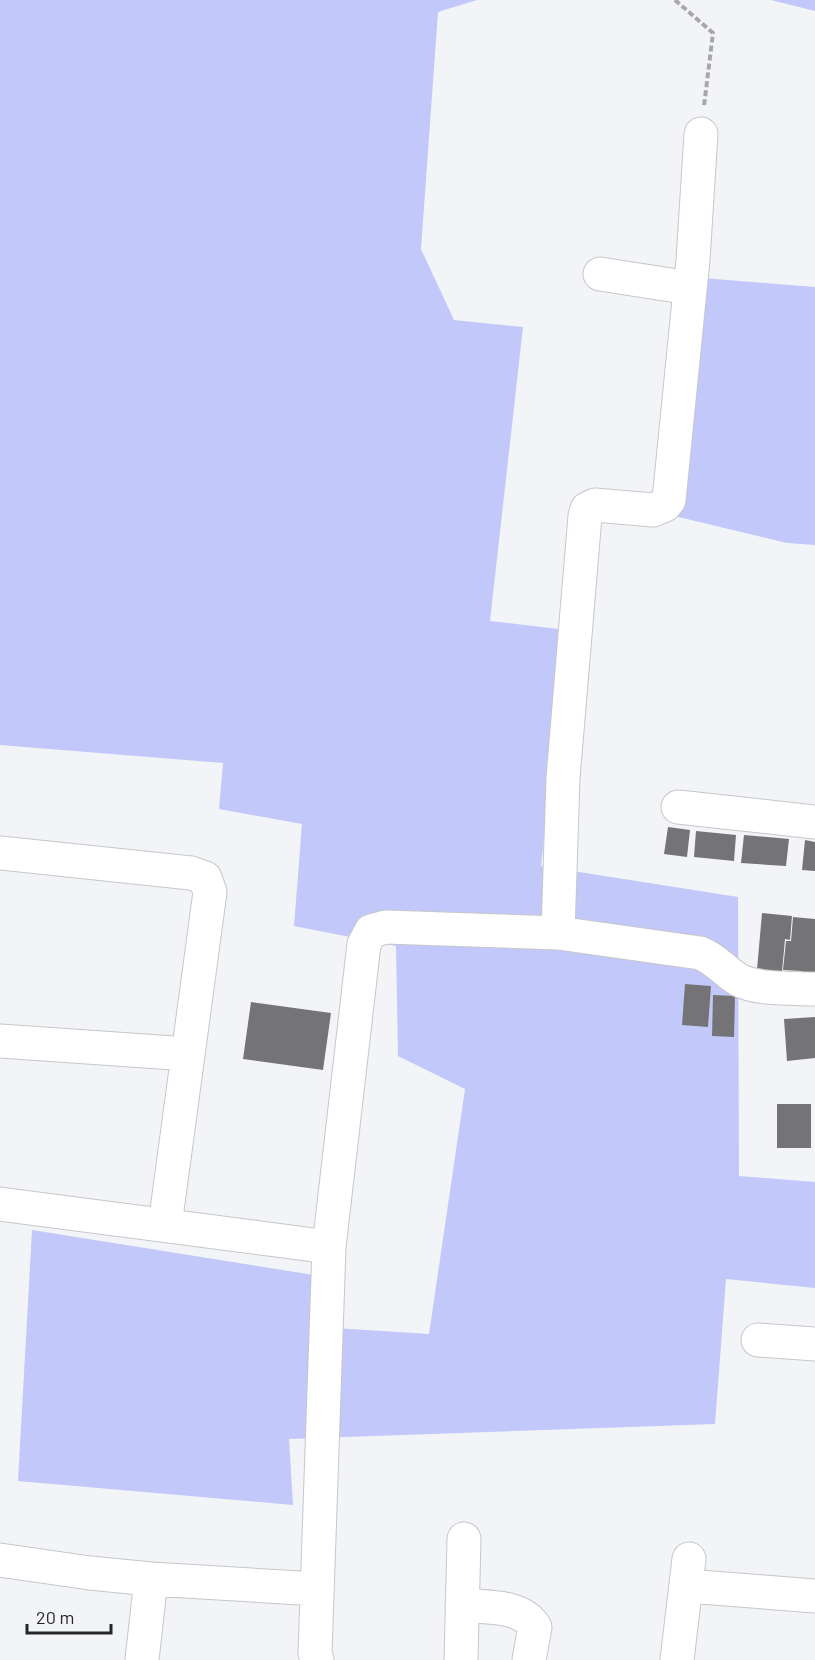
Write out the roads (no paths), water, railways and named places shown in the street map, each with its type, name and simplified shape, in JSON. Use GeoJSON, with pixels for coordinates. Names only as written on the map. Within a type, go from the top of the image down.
{"type":"FeatureCollection","features":[{"type":"Feature","properties":{"kind":"street"},"geometry":{"type":"LineString","coordinates":[[558,933],[562,778],[585,516],[587,509],[594,505],[653,510],[665,505],[669,500],[690,288],[701,134]]}},
{"type":"Feature","properties":{"kind":"street"},"geometry":{"type":"LineString","coordinates":[[600,274],[690,288]]}},
{"type":"Feature","properties":{"kind":"street"},"geometry":{"type":"LineString","coordinates":[[678,807],[815,822]]}},
{"type":"Feature","properties":{"kind":"street"},"geometry":{"type":"LineString","coordinates":[[0,853],[190,873],[205,878],[210,892],[165,1225]]}},
{"type":"Feature","properties":{"kind":"street"},"geometry":{"type":"LineString","coordinates":[[317,1660],[315,1653],[329,1247],[364,944],[371,931],[386,927],[558,933],[700,953],[711,957],[739,980],[753,985],[815,989]]}},
{"type":"Feature","properties":{"kind":"street"},"geometry":{"type":"LineString","coordinates":[[0,1041],[188,1054]]}},
{"type":"Feature","properties":{"kind":"street"},"geometry":{"type":"LineString","coordinates":[[0,1204],[329,1247]]}},
{"type":"Feature","properties":{"kind":"street"},"geometry":{"type":"LineString","coordinates":[[758,1340],[815,1344]]}},
{"type":"Feature","properties":{"kind":"street"},"geometry":{"type":"LineString","coordinates":[[461,1660],[464,1539]]}},
{"type":"Feature","properties":{"kind":"street"},"geometry":{"type":"LineString","coordinates":[[0,1560],[151,1579],[317,1589]]}},
{"type":"Feature","properties":{"kind":"street"},"geometry":{"type":"LineString","coordinates":[[678,1660],[688,1572],[815,1596]]}},
{"type":"Feature","properties":{"kind":"street"},"geometry":{"type":"LineString","coordinates":[[142,1660],[151,1579]]}},
{"type":"Feature","properties":{"kind":"street"},"geometry":{"type":"LineString","coordinates":[[462,1605],[517,1611],[529,1617],[535,1627],[529,1660]]}}]}
